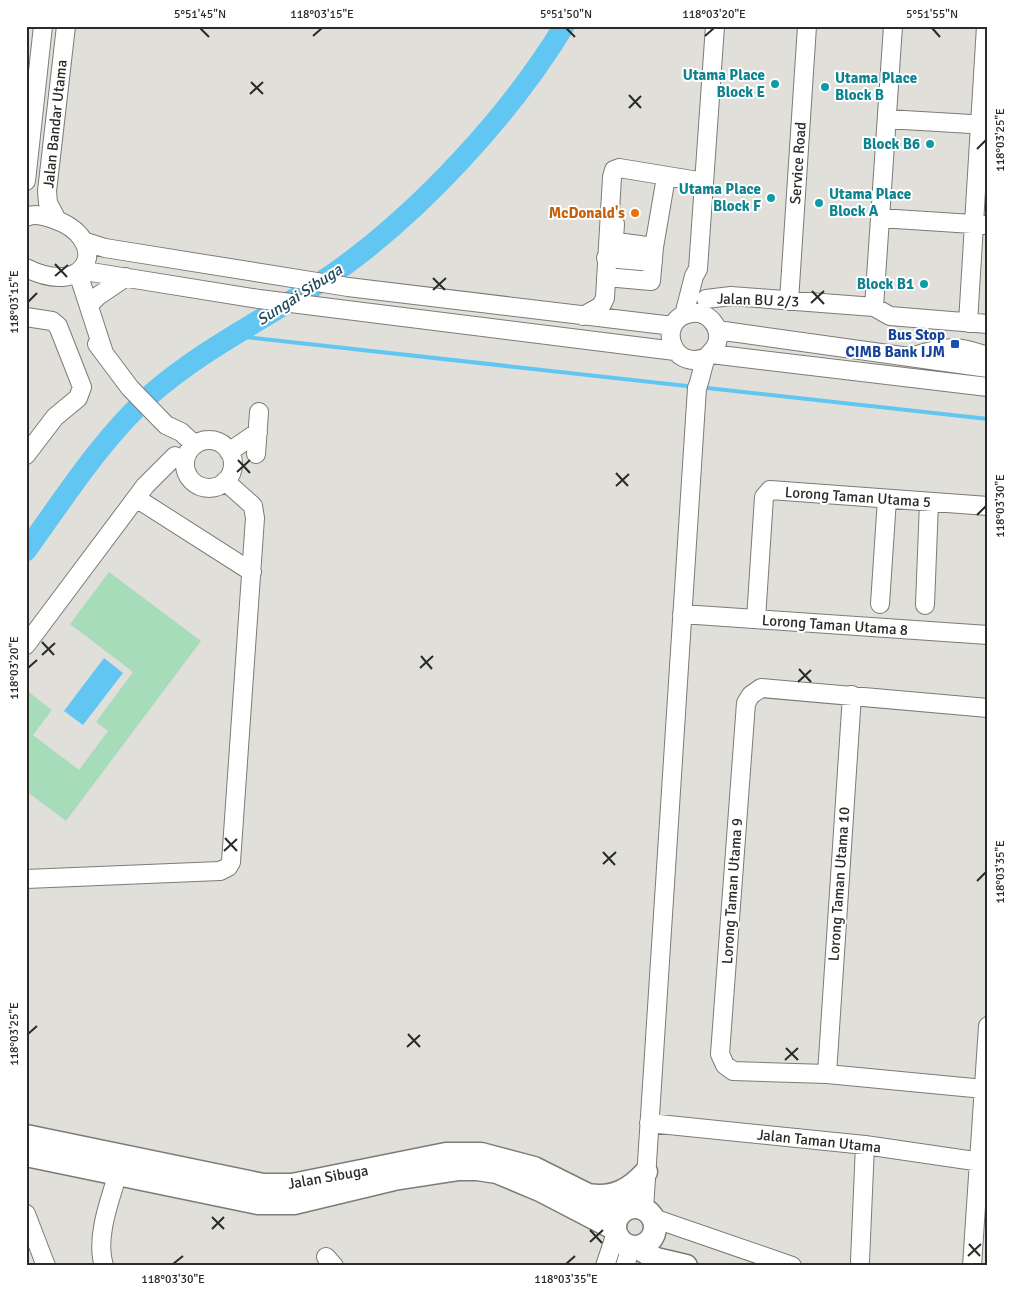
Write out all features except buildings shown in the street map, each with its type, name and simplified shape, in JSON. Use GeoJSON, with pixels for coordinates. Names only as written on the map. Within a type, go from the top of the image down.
{"type":"FeatureCollection","features":[{"type":"Feature","properties":{"kind":"main road","name":"Jalan Sibuga"},"geometry":{"type":"LineString","coordinates":[[26,1136],[263,1185],[292,1184],[446,1154],[481,1154],[534,1168],[586,1194],[632,1231]]}},
{"type":"Feature","properties":{"kind":"main road","name":"Jalan Sibuga"},"geometry":{"type":"LineString","coordinates":[[26,1155],[258,1203],[294,1203],[394,1179],[459,1169],[477,1169],[497,1172],[632,1231]]}},
{"type":"Feature","properties":{"kind":"main road"},"geometry":{"type":"LineString","coordinates":[[586,1194],[600,1197],[616,1195],[630,1188],[645,1175]]}},
{"type":"Feature","properties":{"kind":"main road"},"geometry":{"type":"LineString","coordinates":[[632,1231],[678,1263]]}},
{"type":"Feature","properties":{"kind":"street"},"geometry":{"type":"LineString","coordinates":[[26,31],[36,26]]}},
{"type":"Feature","properties":{"kind":"street","name":"Jalan Bandar Utama"},"geometry":{"type":"LineString","coordinates":[[26,181],[43,26]]}},
{"type":"Feature","properties":{"kind":"street","name":"Jalan Bandar Utama"},"geometry":{"type":"LineString","coordinates":[[57,220],[48,203],[47,191],[66,26]]}},
{"type":"Feature","properties":{"kind":"street"},"geometry":{"type":"LineString","coordinates":[[697,388],[682,355],[671,338],[698,269],[715,26]]}},
{"type":"Feature","properties":{"kind":"street","name":"Service Road"},"geometry":{"type":"LineString","coordinates":[[789,301],[807,26]]}},
{"type":"Feature","properties":{"kind":"street"},"geometry":{"type":"LineString","coordinates":[[874,307],[893,26]]}},
{"type":"Feature","properties":{"kind":"street"},"geometry":{"type":"LineString","coordinates":[[968,323],[981,224],[986,26]]}},
{"type":"Feature","properties":{"kind":"street"},"geometry":{"type":"LineString","coordinates":[[887,119],[984,125]]}},
{"type":"Feature","properties":{"kind":"street"},"geometry":{"type":"LineString","coordinates":[[583,316],[601,306],[605,298],[606,258],[614,170],[619,168],[704,182]]}},
{"type":"Feature","properties":{"kind":"street"},"geometry":{"type":"LineString","coordinates":[[653,254],[620,243],[614,239],[617,188],[622,176],[662,176]]}},
{"type":"Feature","properties":{"kind":"street"},"geometry":{"type":"LineString","coordinates":[[606,277],[647,282],[652,277],[662,176]]}},
{"type":"Feature","properties":{"kind":"street"},"geometry":{"type":"LineString","coordinates":[[26,217],[36,215],[57,220],[70,227],[83,241],[104,248],[348,287],[583,316],[678,320],[705,307]]}},
{"type":"Feature","properties":{"kind":"street"},"geometry":{"type":"LineString","coordinates":[[880,218],[981,224]]}},
{"type":"Feature","properties":{"kind":"street"},"geometry":{"type":"LineString","coordinates":[[75,275],[86,260],[83,241]]}},
{"type":"Feature","properties":{"kind":"street"},"geometry":{"type":"LineString","coordinates":[[606,258],[653,254]]}},
{"type":"Feature","properties":{"kind":"street"},"geometry":{"type":"LineString","coordinates":[[26,268],[44,276],[58,278],[91,272],[259,299],[682,355],[709,356],[988,387]]}},
{"type":"Feature","properties":{"kind":"street"},"geometry":{"type":"LineString","coordinates":[[606,1266],[632,1231],[645,1175],[697,388],[709,356],[717,343],[717,330],[705,307],[704,279],[698,269]]}},
{"type":"Feature","properties":{"kind":"street"},"geometry":{"type":"LineString","coordinates":[[75,275],[90,304],[104,354]]}},
{"type":"Feature","properties":{"kind":"street"},"geometry":{"type":"LineString","coordinates":[[75,275],[95,341],[104,354],[130,388],[163,422],[181,432],[195,444]]}},
{"type":"Feature","properties":{"kind":"street"},"geometry":{"type":"LineString","coordinates":[[90,304],[98,296],[126,277]]}},
{"type":"Feature","properties":{"kind":"street","name":"Jalan BU 2/3"},"geometry":{"type":"LineString","coordinates":[[705,307],[731,296],[874,307],[890,316],[988,324]]}},
{"type":"Feature","properties":{"kind":"street"},"geometry":{"type":"LineString","coordinates":[[26,317],[55,322],[82,387],[78,398],[55,417],[26,455]]}},
{"type":"Feature","properties":{"kind":"street"},"geometry":{"type":"LineString","coordinates":[[717,330],[988,368]]}},
{"type":"Feature","properties":{"kind":"street"},"geometry":{"type":"LineString","coordinates":[[909,358],[940,347],[974,350],[988,357]]}},
{"type":"Feature","properties":{"kind":"street"},"geometry":{"type":"LineString","coordinates":[[256,454],[259,412]]}},
{"type":"Feature","properties":{"kind":"street"},"geometry":{"type":"LineString","coordinates":[[26,645],[138,495],[182,464],[187,453],[195,444],[210,440],[217,442],[229,452],[232,467],[225,481],[219,486],[204,487],[196,484],[182,464],[163,422]]}},
{"type":"Feature","properties":{"kind":"street"},"geometry":{"type":"LineString","coordinates":[[229,452],[258,432]]}},
{"type":"Feature","properties":{"kind":"street"},"geometry":{"type":"LineString","coordinates":[[26,879],[220,870],[230,865],[255,518],[253,506],[225,481]]}},
{"type":"Feature","properties":{"kind":"street","name":"Lorong Taman Utama 5"},"geometry":{"type":"LineString","coordinates":[[756,619],[765,494],[770,490],[988,506]]}},
{"type":"Feature","properties":{"kind":"street"},"geometry":{"type":"LineString","coordinates":[[138,495],[252,572]]}},
{"type":"Feature","properties":{"kind":"street"},"geometry":{"type":"LineString","coordinates":[[880,604],[887,499]]}},
{"type":"Feature","properties":{"kind":"street"},"geometry":{"type":"LineString","coordinates":[[925,605],[929,502]]}},
{"type":"Feature","properties":{"kind":"street","name":"Lorong Taman Utama 8"},"geometry":{"type":"LineString","coordinates":[[682,614],[988,635]]}},
{"type":"Feature","properties":{"kind":"street","name":"Lorong Taman Utama 9"},"geometry":{"type":"LineString","coordinates":[[984,1089],[827,1074],[733,1071],[725,1065],[720,1054],[746,703],[751,695],[761,688],[988,708]]}},
{"type":"Feature","properties":{"kind":"street","name":"Lorong Taman Utama 10"},"geometry":{"type":"LineString","coordinates":[[827,1074],[852,695]]}},
{"type":"Feature","properties":{"kind":"street"},"geometry":{"type":"LineString","coordinates":[[972,1266],[984,1162],[984,1089],[988,1026]]}},
{"type":"Feature","properties":{"kind":"street","name":"Jalan Taman Utama"},"geometry":{"type":"LineString","coordinates":[[649,1124],[865,1145],[984,1162]]}},
{"type":"Feature","properties":{"kind":"street"},"geometry":{"type":"LineString","coordinates":[[860,1261],[865,1145]]}},
{"type":"Feature","properties":{"kind":"street"},"geometry":{"type":"LineString","coordinates":[[104,1266],[101,1259],[104,1230],[118,1173]]}},
{"type":"Feature","properties":{"kind":"street"},"geometry":{"type":"LineString","coordinates":[[26,1214],[46,1266]]}},
{"type":"Feature","properties":{"kind":"street"},"geometry":{"type":"LineString","coordinates":[[632,1231],[792,1266]]}},
{"type":"Feature","properties":{"kind":"green space"},"geometry":{"type":"Polygon","coordinates":[[[109,572],[201,641],[66,821],[26,791],[26,690],[52,710],[33,735],[79,770],[108,731],[96,722],[133,672],[70,624],[109,572]]]}},
{"type":"Feature","properties":{"kind":"water"},"geometry":{"type":"Polygon","coordinates":[[[104,658],[123,673],[83,725],[64,711],[104,658]]]}},
{"type":"Feature","properties":{"kind":"waterway","name":"Sungai Sibuga"},"geometry":{"type":"LineString","coordinates":[[26,551],[99,450],[131,413],[149,396],[193,361],[337,271],[369,247],[432,191],[491,127],[542,60],[564,26]]}},
{"type":"Feature","properties":{"kind":"waterway"},"geometry":{"type":"LineString","coordinates":[[236,336],[687,386]]}},
{"type":"Feature","properties":{"kind":"waterway"},"geometry":{"type":"LineString","coordinates":[[707,388],[988,419]]}},
{"type":"Feature","properties":{"kind":"place","name":"Utama Place Block E"},"geometry":{"type":"Point","coordinates":[775,84]}},
{"type":"Feature","properties":{"kind":"place","name":"Utama Place Block B"},"geometry":{"type":"Point","coordinates":[825,87]}},
{"type":"Feature","properties":{"kind":"place","name":"Block B6"},"geometry":{"type":"Point","coordinates":[930,144]}},
{"type":"Feature","properties":{"kind":"place","name":"Utama Place Block F"},"geometry":{"type":"Point","coordinates":[771,198]}},
{"type":"Feature","properties":{"kind":"place","name":"Utama Place Block A"},"geometry":{"type":"Point","coordinates":[819,203]}},
{"type":"Feature","properties":{"kind":"place","name":"McDonald's"},"geometry":{"type":"Point","coordinates":[635,213]}},
{"type":"Feature","properties":{"kind":"place","name":"Block B1"},"geometry":{"type":"Point","coordinates":[924,284]}},
{"type":"Feature","properties":{"kind":"place","name":"Bus Stop CIMB Bank IJM"},"geometry":{"type":"Point","coordinates":[955,344]}}]}
